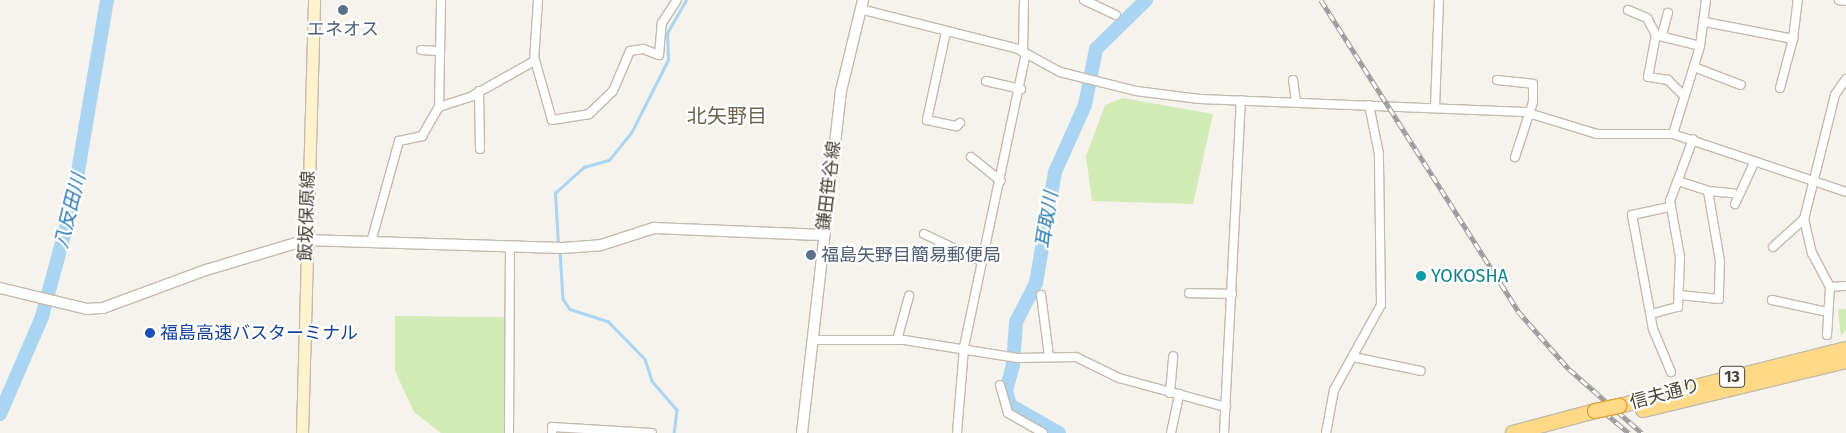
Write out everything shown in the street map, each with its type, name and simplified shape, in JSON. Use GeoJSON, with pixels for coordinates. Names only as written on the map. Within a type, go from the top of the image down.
{"type":"FeatureCollection","features":[{"type":"Feature","properties":{"kind":"highway","name":"信夫通り"},"geometry":{"type":"LineString","coordinates":[[1623,410],[1846,349]]}},
{"type":"Feature","properties":{"kind":"highway","name":"信夫通り"},"geometry":{"type":"LineString","coordinates":[[1513,433],[1846,361]]}},
{"type":"Feature","properties":{"kind":"highway","name":"信夫通り"},"geometry":{"type":"LineString","coordinates":[[1551,433],[1600,415]]}},
{"type":"Feature","properties":{"kind":"main road","name":"飯坂保原線"},"geometry":{"type":"LineString","coordinates":[[302,433],[314,0]]}},
{"type":"Feature","properties":{"kind":"street"},"geometry":{"type":"LineString","coordinates":[[371,242],[400,141],[422,136],[439,107],[441,0]]}},
{"type":"Feature","properties":{"kind":"street"},"geometry":{"type":"LineString","coordinates":[[538,0],[535,60],[552,120],[589,114],[613,91],[630,51],[643,49],[659,55],[662,23],[677,0]]}},
{"type":"Feature","properties":{"kind":"street"},"geometry":{"type":"LineString","coordinates":[[958,433],[964,347],[1021,90],[1025,53],[1024,0]]}},
{"type":"Feature","properties":{"kind":"street"},"geometry":{"type":"LineString","coordinates":[[1084,0],[1116,15]]}},
{"type":"Feature","properties":{"kind":"street"},"geometry":{"type":"LineString","coordinates":[[1435,108],[1438,0]]}},
{"type":"Feature","properties":{"kind":"street"},"geometry":{"type":"LineString","coordinates":[[1673,134],[1700,46],[1705,22],[1706,0]]}},
{"type":"Feature","properties":{"kind":"street"},"geometry":{"type":"LineString","coordinates":[[1780,88],[1793,39],[1798,0]]}},
{"type":"Feature","properties":{"kind":"street"},"geometry":{"type":"LineString","coordinates":[[1839,0],[1846,1]]}},
{"type":"Feature","properties":{"kind":"street"},"geometry":{"type":"LineString","coordinates":[[861,5],[946,32],[1025,53],[1079,78],[1100,82],[1200,99],[1298,101],[1529,113],[1597,134],[1673,134],[1756,161],[1811,183],[1846,192]]}},
{"type":"Feature","properties":{"kind":"street","name":"鎌田笹谷線"},"geometry":{"type":"LineString","coordinates":[[802,433],[823,235],[841,91],[861,5]]}},
{"type":"Feature","properties":{"kind":"street"},"geometry":{"type":"LineString","coordinates":[[1628,10],[1647,18],[1659,35],[1700,46]]}},
{"type":"Feature","properties":{"kind":"street"},"geometry":{"type":"LineString","coordinates":[[1668,13],[1659,35],[1648,77],[1668,80],[1684,96]]}},
{"type":"Feature","properties":{"kind":"street"},"geometry":{"type":"LineString","coordinates":[[1705,22],[1793,39]]}},
{"type":"Feature","properties":{"kind":"street"},"geometry":{"type":"LineString","coordinates":[[946,32],[927,120],[956,126],[960,123]]}},
{"type":"Feature","properties":{"kind":"street"},"geometry":{"type":"LineString","coordinates":[[421,50],[439,51]]}},
{"type":"Feature","properties":{"kind":"street"},"geometry":{"type":"LineString","coordinates":[[439,107],[480,91],[535,60]]}},
{"type":"Feature","properties":{"kind":"street"},"geometry":{"type":"LineString","coordinates":[[1694,67],[1741,85]]}},
{"type":"Feature","properties":{"kind":"street"},"geometry":{"type":"LineString","coordinates":[[1827,335],[1830,287],[1812,253],[1804,219],[1811,183],[1834,95],[1846,78]]}},
{"type":"Feature","properties":{"kind":"street"},"geometry":{"type":"LineString","coordinates":[[1293,80],[1298,101]]}},
{"type":"Feature","properties":{"kind":"street"},"geometry":{"type":"LineString","coordinates":[[1497,80],[1533,84],[1529,113],[1515,158]]}},
{"type":"Feature","properties":{"kind":"street"},"geometry":{"type":"LineString","coordinates":[[986,82],[1021,90]]}},
{"type":"Feature","properties":{"kind":"street"},"geometry":{"type":"LineString","coordinates":[[480,91],[480,149]]}},
{"type":"Feature","properties":{"kind":"street"},"geometry":{"type":"LineString","coordinates":[[1224,433],[1241,100]]}},
{"type":"Feature","properties":{"kind":"street"},"geometry":{"type":"LineString","coordinates":[[1326,433],[1334,390],[1374,323],[1382,297],[1379,154],[1370,105]]}},
{"type":"Feature","properties":{"kind":"street"},"geometry":{"type":"LineString","coordinates":[[1651,314],[1678,307],[1680,257],[1671,207],[1693,139]]}},
{"type":"Feature","properties":{"kind":"street"},"geometry":{"type":"LineString","coordinates":[[971,157],[1001,181]]}},
{"type":"Feature","properties":{"kind":"street"},"geometry":{"type":"LineString","coordinates":[[1734,204],[1756,161]]}},
{"type":"Feature","properties":{"kind":"street"},"geometry":{"type":"LineString","coordinates":[[1678,181],[1708,191],[1733,193]]}},
{"type":"Feature","properties":{"kind":"street"},"geometry":{"type":"LineString","coordinates":[[1679,295],[1719,299],[1719,251],[1708,191]]}},
{"type":"Feature","properties":{"kind":"street"},"geometry":{"type":"LineString","coordinates":[[1671,207],[1632,214],[1651,314],[1671,372]]}},
{"type":"Feature","properties":{"kind":"street"},"geometry":{"type":"LineString","coordinates":[[1773,247],[1804,219]]}},
{"type":"Feature","properties":{"kind":"street"},"geometry":{"type":"LineString","coordinates":[[0,288],[54,301],[103,308],[206,270],[306,240],[558,248],[601,244],[654,228],[823,235]]}},
{"type":"Feature","properties":{"kind":"street"},"geometry":{"type":"LineString","coordinates":[[924,234],[983,262]]}},
{"type":"Feature","properties":{"kind":"street"},"geometry":{"type":"LineString","coordinates":[[509,433],[510,247]]}},
{"type":"Feature","properties":{"kind":"street"},"geometry":{"type":"LineString","coordinates":[[1830,287],[1846,286]]}},
{"type":"Feature","properties":{"kind":"street"},"geometry":{"type":"LineString","coordinates":[[1190,293],[1232,294]]}},
{"type":"Feature","properties":{"kind":"street"},"geometry":{"type":"LineString","coordinates":[[1042,295],[1049,356]]}},
{"type":"Feature","properties":{"kind":"street"},"geometry":{"type":"LineString","coordinates":[[897,340],[909,296]]}},
{"type":"Feature","properties":{"kind":"street"},"geometry":{"type":"LineString","coordinates":[[1772,300],[1827,312]]}},
{"type":"Feature","properties":{"kind":"street"},"geometry":{"type":"LineString","coordinates":[[812,340],[897,340],[964,347],[1018,358],[1076,357],[1119,378],[1226,407]]}},
{"type":"Feature","properties":{"kind":"street"},"geometry":{"type":"LineString","coordinates":[[1170,393],[1172,356]]}},
{"type":"Feature","properties":{"kind":"street"},"geometry":{"type":"LineString","coordinates":[[1353,357],[1421,370]]}},
{"type":"Feature","properties":{"kind":"street"},"geometry":{"type":"LineString","coordinates":[[1000,386],[1008,413],[1043,433]]}},
{"type":"Feature","properties":{"kind":"street"},"geometry":{"type":"LineString","coordinates":[[1171,433],[1179,394]]}},
{"type":"Feature","properties":{"kind":"street"},"geometry":{"type":"LineString","coordinates":[[552,433],[552,427],[602,432],[652,433]]}},
{"type":"Feature","properties":{"kind":"green space"},"geometry":{"type":"Polygon","coordinates":[[[1123,98],[1213,114],[1193,204],[1092,201],[1086,156],[1105,105],[1123,98]]]}},
{"type":"Feature","properties":{"kind":"green space"},"geometry":{"type":"Polygon","coordinates":[[[1838,309],[1846,309],[1846,330],[1841,336],[1838,309]]]}},
{"type":"Feature","properties":{"kind":"green space"},"geometry":{"type":"Polygon","coordinates":[[[395,316],[506,317],[505,433],[441,433],[414,412],[395,371],[395,316]]]}},
{"type":"Feature","properties":{"kind":"waterway","name":"八反田川"},"geometry":{"type":"LineString","coordinates":[[0,414],[42,317],[73,201],[107,0]]}},
{"type":"Feature","properties":{"kind":"waterway"},"geometry":{"type":"LineString","coordinates":[[558,245],[555,193],[584,167],[609,160],[631,133],[668,60],[667,33],[686,0]]}},
{"type":"Feature","properties":{"kind":"waterway","name":"耳取川"},"geometry":{"type":"LineString","coordinates":[[1059,433],[1010,405],[1006,391],[1013,365],[1016,322],[1036,283],[1055,172],[1085,105],[1096,49],[1146,0]]}},
{"type":"Feature","properties":{"kind":"waterway"},"geometry":{"type":"LineString","coordinates":[[560,250],[563,299],[570,309],[608,321],[645,359],[652,381],[677,410],[674,433]]}},
{"type":"Feature","properties":{"kind":"railway"},"geometry":{"type":"LineString","coordinates":[[1321,0],[1518,311],[1569,369],[1642,433]]}},
{"type":"Feature","properties":{"kind":"railway"},"geometry":{"type":"LineString","coordinates":[[1604,412],[1629,433]]}},
{"type":"Feature","properties":{"kind":"place","name":"エネオス"},"geometry":{"type":"Point","coordinates":[343,10]}},
{"type":"Feature","properties":{"kind":"place","name":"福島矢野目簡易郵便局"},"geometry":{"type":"Point","coordinates":[811,255]}},
{"type":"Feature","properties":{"kind":"place","name":"YOKOSHA"},"geometry":{"type":"Point","coordinates":[1421,276]}},
{"type":"Feature","properties":{"kind":"place","name":"福島高速バスターミナル"},"geometry":{"type":"Point","coordinates":[150,333]}},
{"type":"Feature","properties":{"kind":"district","name":"北矢野目"},"geometry":{"type":"Point","coordinates":[727,116]}}]}
